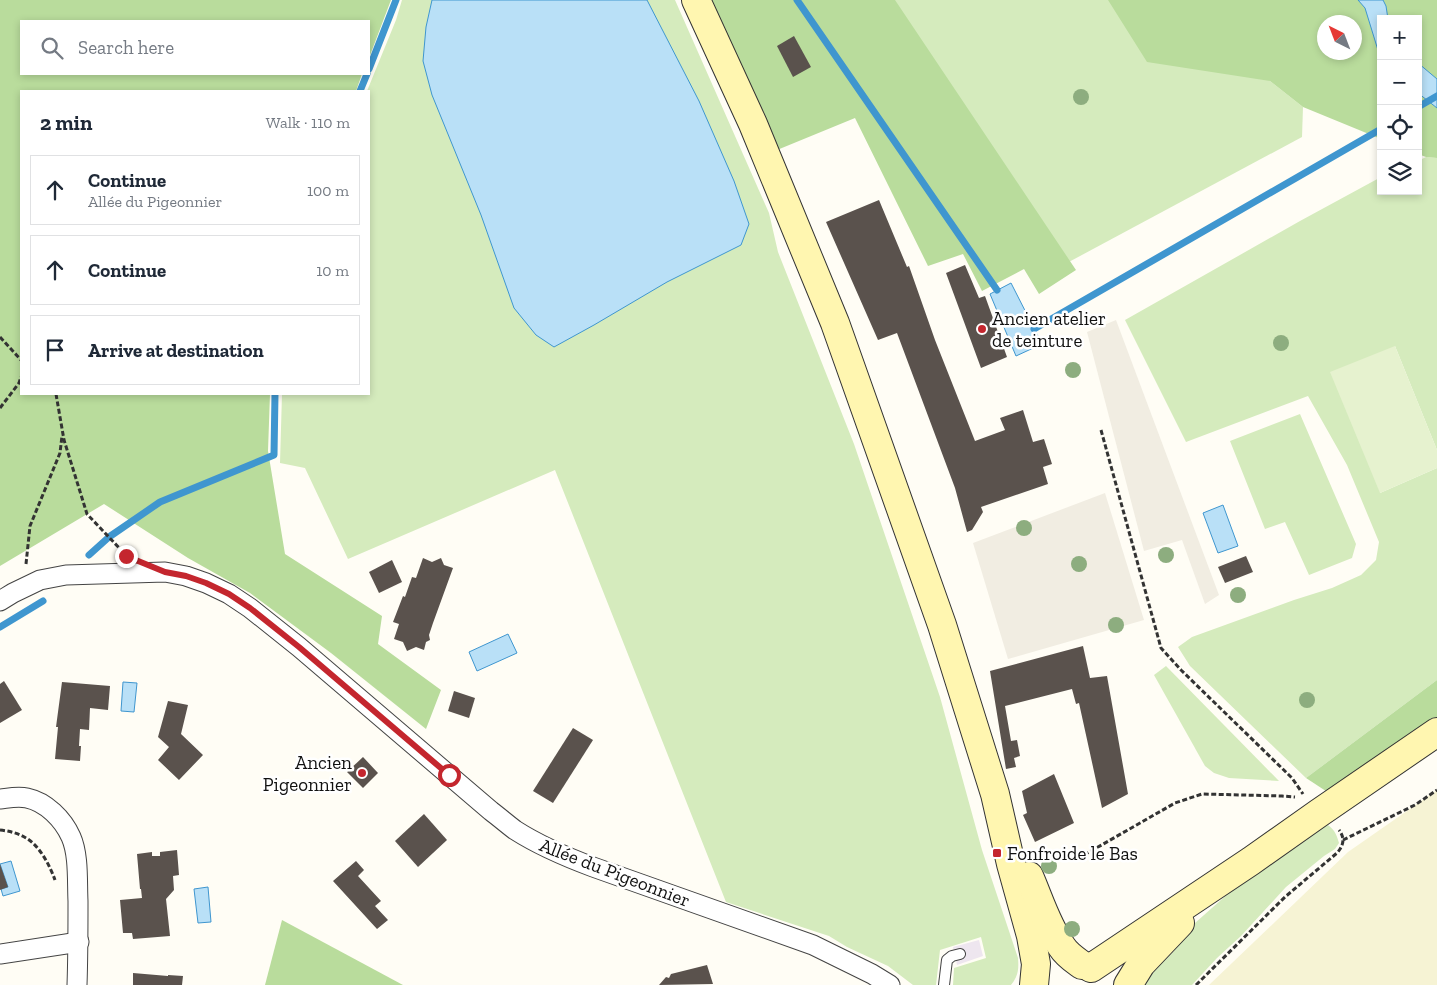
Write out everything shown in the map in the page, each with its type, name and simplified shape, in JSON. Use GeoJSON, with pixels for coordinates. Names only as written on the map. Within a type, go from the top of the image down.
{"type":"FeatureCollection","features":[{"type":"Feature","properties":{"kind":"street"},"geometry":{"type":"LineString","coordinates":[[696,0],[753,124],[836,322],[942,624],[995,794],[1011,864],[1031,936],[1036,964],[1034,985]]}},
{"type":"Feature","properties":{"kind":"street","name":"Allée du Pigeonnier"},"geometry":{"type":"LineString","coordinates":[[0,601],[40,580],[66,575],[165,572],[186,576],[206,583],[229,594],[250,608],[299,647],[490,811],[537,843],[593,867],[813,945],[890,985]]}},
{"type":"Feature","properties":{"kind":"street"},"geometry":{"type":"LineString","coordinates":[[1094,973],[1319,813],[1437,732]]}},
{"type":"Feature","properties":{"kind":"street"},"geometry":{"type":"LineString","coordinates":[[995,794],[1051,928],[1062,948],[1071,958],[1094,973]]}},
{"type":"Feature","properties":{"kind":"street"},"geometry":{"type":"LineString","coordinates":[[0,799],[11,797],[27,798],[40,804],[55,813],[72,838],[77,872],[79,942],[77,985]]}},
{"type":"Feature","properties":{"kind":"street"},"geometry":{"type":"LineString","coordinates":[[1128,985],[1141,964],[1168,935],[1251,861]]}},
{"type":"Feature","properties":{"kind":"street"},"geometry":{"type":"LineString","coordinates":[[0,954],[79,942]]}},
{"type":"Feature","properties":{"kind":"street"},"geometry":{"type":"LineString","coordinates":[[1034,985],[1047,972],[1073,964],[1094,973]]}},
{"type":"Feature","properties":{"kind":"lane"},"geometry":{"type":"LineString","coordinates":[[944,985],[947,960],[952,956],[960,954]]}},
{"type":"Feature","properties":{"kind":"path"},"geometry":{"type":"LineString","coordinates":[[0,337],[20,359]]}},
{"type":"Feature","properties":{"kind":"path"},"geometry":{"type":"LineString","coordinates":[[0,408],[20,380]]}},
{"type":"Feature","properties":{"kind":"path"},"geometry":{"type":"LineString","coordinates":[[56,395],[63,434],[87,514],[126,556]]}},
{"type":"Feature","properties":{"kind":"path"},"geometry":{"type":"LineString","coordinates":[[1084,855],[1175,803],[1202,794],[1306,798],[1292,778],[1181,670],[1161,648],[1100,430]]}},
{"type":"Feature","properties":{"kind":"path"},"geometry":{"type":"LineString","coordinates":[[27,587],[26,559],[30,526],[60,453],[63,434]]}},
{"type":"Feature","properties":{"kind":"path"},"geometry":{"type":"LineString","coordinates":[[1344,840],[1414,805],[1437,790]]}},
{"type":"Feature","properties":{"kind":"path"},"geometry":{"type":"LineString","coordinates":[[1196,985],[1285,897],[1338,854],[1344,840],[1336,826],[1319,813]]}},
{"type":"Feature","properties":{"kind":"path"},"geometry":{"type":"LineString","coordinates":[[0,830],[14,832],[28,839],[44,858],[57,884]]}},
{"type":"Feature","properties":{"kind":"shaded area"},"geometry":{"type":"Polygon","coordinates":[[[1116,320],[1219,595],[1205,604],[1182,540],[1144,551],[1087,332],[1116,320]]]}},
{"type":"Feature","properties":{"kind":"shaded area"},"geometry":{"type":"Polygon","coordinates":[[[1105,493],[1144,620],[1008,659],[973,543],[1105,493]]]}},
{"type":"Feature","properties":{"kind":"shaded area"},"geometry":{"type":"Polygon","coordinates":[[[1437,790],[1437,985],[1209,985],[1348,852],[1437,790]]]}},
{"type":"Feature","properties":{"kind":"shaded area"},"geometry":{"type":"Polygon","coordinates":[[[979,940],[983,956],[957,965],[953,947],[979,940]]]}},
{"type":"Feature","properties":{"kind":"green space"},"geometry":{"type":"Polygon","coordinates":[[[0,0],[391,0],[370,55],[370,20],[20,20],[20,75],[362,75],[356,90],[20,90],[20,395],[270,395],[268,451],[285,554],[382,616],[378,644],[441,690],[426,729],[331,653],[250,593],[188,558],[104,504],[0,566],[0,0]]]}},
{"type":"Feature","properties":{"kind":"green space"},"geometry":{"type":"Polygon","coordinates":[[[402,0],[675,0],[769,213],[778,252],[854,444],[940,697],[982,850],[1018,958],[1018,973],[1011,985],[953,985],[954,968],[986,958],[981,937],[940,950],[936,985],[913,985],[888,966],[847,947],[829,936],[726,902],[555,470],[348,559],[305,468],[280,463],[282,395],[370,395],[370,90],[367,90],[396,20],[402,0]]]}},
{"type":"Feature","properties":{"kind":"green space"},"geometry":{"type":"Polygon","coordinates":[[[708,0],[895,0],[1076,270],[1039,294],[1024,269],[982,291],[963,254],[928,266],[855,118],[777,150],[708,0]]]}},
{"type":"Feature","properties":{"kind":"green space"},"geometry":{"type":"Polygon","coordinates":[[[859,0],[1167,0],[1303,107],[1302,137],[1039,278],[859,0]]]}},
{"type":"Feature","properties":{"kind":"green space"},"geometry":{"type":"Polygon","coordinates":[[[1108,0],[1437,0],[1437,158],[1422,156],[1422,15],[1377,15],[1377,137],[1303,107],[1270,81],[1147,62],[1108,0]]]}},
{"type":"Feature","properties":{"kind":"green space"},"geometry":{"type":"Polygon","coordinates":[[[1426,157],[1437,158],[1437,450],[1395,346],[1380,493],[1437,468],[1437,680],[1306,778],[1190,666],[1178,647],[1192,637],[1332,588],[1361,575],[1376,560],[1379,542],[1347,465],[1308,396],[1186,442],[1125,320],[1377,179],[1377,195],[1422,195],[1422,159],[1426,157]]]}},
{"type":"Feature","properties":{"kind":"green space"},"geometry":{"type":"Polygon","coordinates":[[[1395,346],[1437,450],[1437,468],[1380,493],[1330,372],[1395,346]]]}},
{"type":"Feature","properties":{"kind":"green space"},"geometry":{"type":"Polygon","coordinates":[[[1300,414],[1356,544],[1352,558],[1309,575],[1285,522],[1265,529],[1230,441],[1300,414]]]}},
{"type":"Feature","properties":{"kind":"green space"},"geometry":{"type":"Polygon","coordinates":[[[1166,666],[1279,781],[1229,778],[1214,773],[1205,766],[1154,675],[1166,666]]]}},
{"type":"Feature","properties":{"kind":"green space"},"geometry":{"type":"Polygon","coordinates":[[[1437,680],[1437,725],[1335,797],[1306,778],[1437,680]]]}},
{"type":"Feature","properties":{"kind":"green space"},"geometry":{"type":"Polygon","coordinates":[[[1328,825],[1334,831],[1339,843],[1335,849],[1286,887],[1192,985],[1145,985],[1154,971],[1174,951],[1169,946],[1230,892],[1320,826],[1328,825]]]}},
{"type":"Feature","properties":{"kind":"green space"},"geometry":{"type":"Polygon","coordinates":[[[282,920],[403,985],[265,985],[282,920]]]}},
{"type":"Feature","properties":{"kind":"water"},"geometry":{"type":"Polygon","coordinates":[[[432,0],[647,0],[699,101],[734,181],[749,224],[741,245],[667,282],[554,347],[536,335],[514,308],[481,215],[432,95],[423,61],[426,27],[432,0]]]}},
{"type":"Feature","properties":{"kind":"water"},"geometry":{"type":"Polygon","coordinates":[[[1358,0],[1383,0],[1386,6],[1387,15],[1377,15],[1377,47],[1365,8],[1358,0]]]}},
{"type":"Feature","properties":{"kind":"water"},"geometry":{"type":"Polygon","coordinates":[[[1422,66],[1437,79],[1437,108],[1422,96],[1422,66]]]}},
{"type":"Feature","properties":{"kind":"water"},"geometry":{"type":"Polygon","coordinates":[[[1011,283],[1042,344],[1016,356],[990,294],[1011,283]]]}},
{"type":"Feature","properties":{"kind":"water"},"geometry":{"type":"Polygon","coordinates":[[[1223,505],[1238,546],[1218,553],[1203,513],[1223,505]]]}},
{"type":"Feature","properties":{"kind":"water"},"geometry":{"type":"Polygon","coordinates":[[[508,634],[517,653],[477,671],[469,652],[508,634]]]}},
{"type":"Feature","properties":{"kind":"water"},"geometry":{"type":"Polygon","coordinates":[[[123,682],[137,683],[134,712],[121,711],[123,682]]]}},
{"type":"Feature","properties":{"kind":"water"},"geometry":{"type":"Polygon","coordinates":[[[11,861],[20,891],[3,896],[1,889],[8,887],[0,864],[11,861]]]}},
{"type":"Feature","properties":{"kind":"water"},"geometry":{"type":"Polygon","coordinates":[[[208,887],[211,922],[198,923],[194,889],[208,887]]]}},
{"type":"Feature","properties":{"kind":"building"},"geometry":{"type":"Polygon","coordinates":[[[794,36],[811,67],[793,77],[777,46],[794,36]]]}},
{"type":"Feature","properties":{"kind":"building"},"geometry":{"type":"Polygon","coordinates":[[[879,200],[907,267],[909,266],[935,340],[975,441],[1005,430],[1000,418],[1023,410],[1033,442],[1044,439],[1052,464],[1043,467],[1048,484],[981,507],[983,512],[972,530],[967,532],[955,488],[897,333],[878,340],[826,222],[879,200]]]}},
{"type":"Feature","properties":{"kind":"building","name":"Ancien atelier de teinture"},"geometry":{"type":"Polygon","coordinates":[[[965,265],[979,298],[985,296],[1007,357],[981,368],[946,273],[965,265]]]}},
{"type":"Feature","properties":{"kind":"building"},"geometry":{"type":"Polygon","coordinates":[[[1246,556],[1253,572],[1225,583],[1218,567],[1246,556]]]}},
{"type":"Feature","properties":{"kind":"building"},"geometry":{"type":"Polygon","coordinates":[[[423,558],[432,562],[441,558],[444,565],[453,568],[429,635],[430,640],[426,642],[424,650],[416,647],[407,651],[403,642],[394,639],[399,624],[393,622],[412,577],[416,578],[423,558]]]}},
{"type":"Feature","properties":{"kind":"building"},"geometry":{"type":"Polygon","coordinates":[[[392,560],[402,582],[379,593],[369,572],[392,560]]]}},
{"type":"Feature","properties":{"kind":"building"},"geometry":{"type":"Polygon","coordinates":[[[1083,646],[1090,678],[1107,676],[1128,794],[1102,808],[1079,703],[1076,704],[1072,689],[1005,706],[1011,741],[1017,740],[1020,756],[1014,758],[1016,767],[1006,769],[990,671],[1083,646]]]}},
{"type":"Feature","properties":{"kind":"building"},"geometry":{"type":"Polygon","coordinates":[[[4,681],[22,710],[0,723],[0,684],[4,681]]]}},
{"type":"Feature","properties":{"kind":"building"},"geometry":{"type":"Polygon","coordinates":[[[62,682],[110,686],[108,710],[90,708],[89,730],[80,729],[80,761],[55,759],[58,727],[56,727],[62,682]]]}},
{"type":"Feature","properties":{"kind":"building"},"geometry":{"type":"Polygon","coordinates":[[[454,691],[475,698],[469,718],[448,711],[454,691]]]}},
{"type":"Feature","properties":{"kind":"building"},"geometry":{"type":"Polygon","coordinates":[[[168,701],[188,705],[181,734],[203,755],[179,780],[158,760],[169,747],[158,737],[168,701]]]}},
{"type":"Feature","properties":{"kind":"building"},"geometry":{"type":"Polygon","coordinates":[[[573,728],[593,740],[553,803],[533,791],[573,728]]]}},
{"type":"Feature","properties":{"kind":"building","name":"Ancien Pigeonnier"},"geometry":{"type":"Polygon","coordinates":[[[363,757],[378,773],[363,788],[347,772],[363,757]]]}},
{"type":"Feature","properties":{"kind":"building"},"geometry":{"type":"Polygon","coordinates":[[[1054,774],[1074,823],[1035,842],[1023,815],[1027,813],[1022,791],[1054,774]]]}},
{"type":"Feature","properties":{"kind":"building"},"geometry":{"type":"Polygon","coordinates":[[[424,814],[447,840],[418,867],[395,841],[424,814]]]}},
{"type":"Feature","properties":{"kind":"building"},"geometry":{"type":"Polygon","coordinates":[[[177,850],[179,875],[173,876],[174,890],[166,899],[170,936],[133,939],[132,933],[123,933],[120,900],[142,898],[137,854],[152,852],[152,856],[160,856],[160,852],[177,850]]]}},
{"type":"Feature","properties":{"kind":"building"},"geometry":{"type":"Polygon","coordinates":[[[356,861],[364,870],[358,876],[381,901],[375,906],[388,920],[377,929],[333,881],[356,861]]]}},
{"type":"Feature","properties":{"kind":"building"},"geometry":{"type":"Polygon","coordinates":[[[0,864],[8,887],[0,890],[0,864]]]}},
{"type":"Feature","properties":{"kind":"building"},"geometry":{"type":"Polygon","coordinates":[[[707,965],[713,984],[659,985],[666,977],[669,978],[671,974],[707,965]]]}},
{"type":"Feature","properties":{"kind":"building"},"geometry":{"type":"Polygon","coordinates":[[[133,973],[183,976],[182,985],[133,985],[133,973]]]}},
{"type":"Feature","properties":{"kind":"waterway"},"geometry":{"type":"LineString","coordinates":[[370,66],[396,0]]}},
{"type":"Feature","properties":{"kind":"waterway"},"geometry":{"type":"LineString","coordinates":[[797,0],[997,290]]}},
{"type":"Feature","properties":{"kind":"waterway"},"geometry":{"type":"LineString","coordinates":[[360,90],[367,75]]}},
{"type":"Feature","properties":{"kind":"waterway"},"geometry":{"type":"LineString","coordinates":[[1421,105],[1437,96]]}},
{"type":"Feature","properties":{"kind":"waterway"},"geometry":{"type":"LineString","coordinates":[[1034,329],[1377,131]]}},
{"type":"Feature","properties":{"kind":"waterway"},"geometry":{"type":"LineString","coordinates":[[89,555],[109,537],[160,502],[274,455],[275,395]]}},
{"type":"Feature","properties":{"kind":"waterway"},"geometry":{"type":"LineString","coordinates":[[0,627],[43,601]]}},
{"type":"Feature","properties":{"kind":"place","name":"Ancien atelier de teinture"},"geometry":{"type":"Point","coordinates":[982,329]}},
{"type":"Feature","properties":{"kind":"place","name":"Ancien Pigeonnier"},"geometry":{"type":"Point","coordinates":[362,773]}},
{"type":"Feature","properties":{"kind":"place","name":"Fonfroide le Bas"},"geometry":{"type":"Point","coordinates":[997,853]}},
{"type":"Feature","properties":{"kind":"route"},"geometry":{"type":"LineString","coordinates":[[126,556],[165,572],[186,576],[206,583],[229,594],[250,608],[299,647],[449,775]]}}]}
